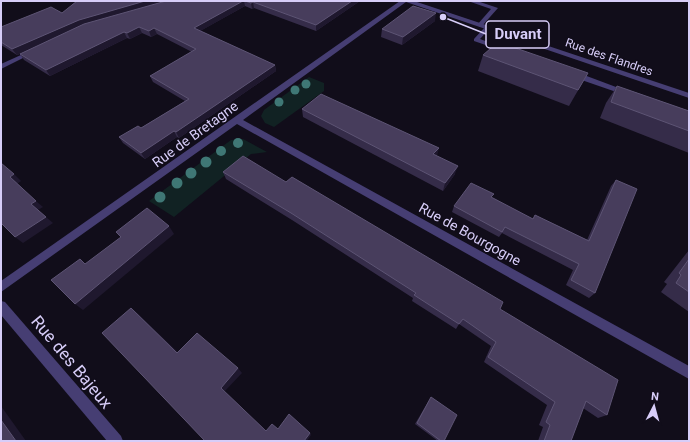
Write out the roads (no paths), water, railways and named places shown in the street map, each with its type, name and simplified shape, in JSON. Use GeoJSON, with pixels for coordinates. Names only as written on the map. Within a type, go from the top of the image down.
{"type":"FeatureCollection","features":[{"type":"Feature","properties":{"kind":"street","name":"Rue de Bretagne"},"geometry":{"type":"LineString","coordinates":[[1,287],[404,1]]}},
{"type":"Feature","properties":{"kind":"street","name":"Rue des Flandres"},"geometry":{"type":"LineString","coordinates":[[408,1],[689,96]]}},
{"type":"Feature","properties":{"kind":"street"},"geometry":{"type":"LineString","coordinates":[[471,1],[495,8],[476,40],[512,53]]}},
{"type":"Feature","properties":{"kind":"street"},"geometry":{"type":"LineString","coordinates":[[1,67],[42,48]]}},
{"type":"Feature","properties":{"kind":"street"},"geometry":{"type":"LineString","coordinates":[[564,71],[638,97]]}},
{"type":"Feature","properties":{"kind":"street","name":"Rue de Bourgogne"},"geometry":{"type":"LineString","coordinates":[[237,120],[689,373]]}},
{"type":"Feature","properties":{"kind":"street","name":"Rue des Bajeux"},"geometry":{"type":"LineString","coordinates":[[1,306],[116,441]]}},
{"type":"Feature","properties":{"kind":"place","name":"Duvant"},"geometry":{"type":"Point","coordinates":[443,17]}}]}
